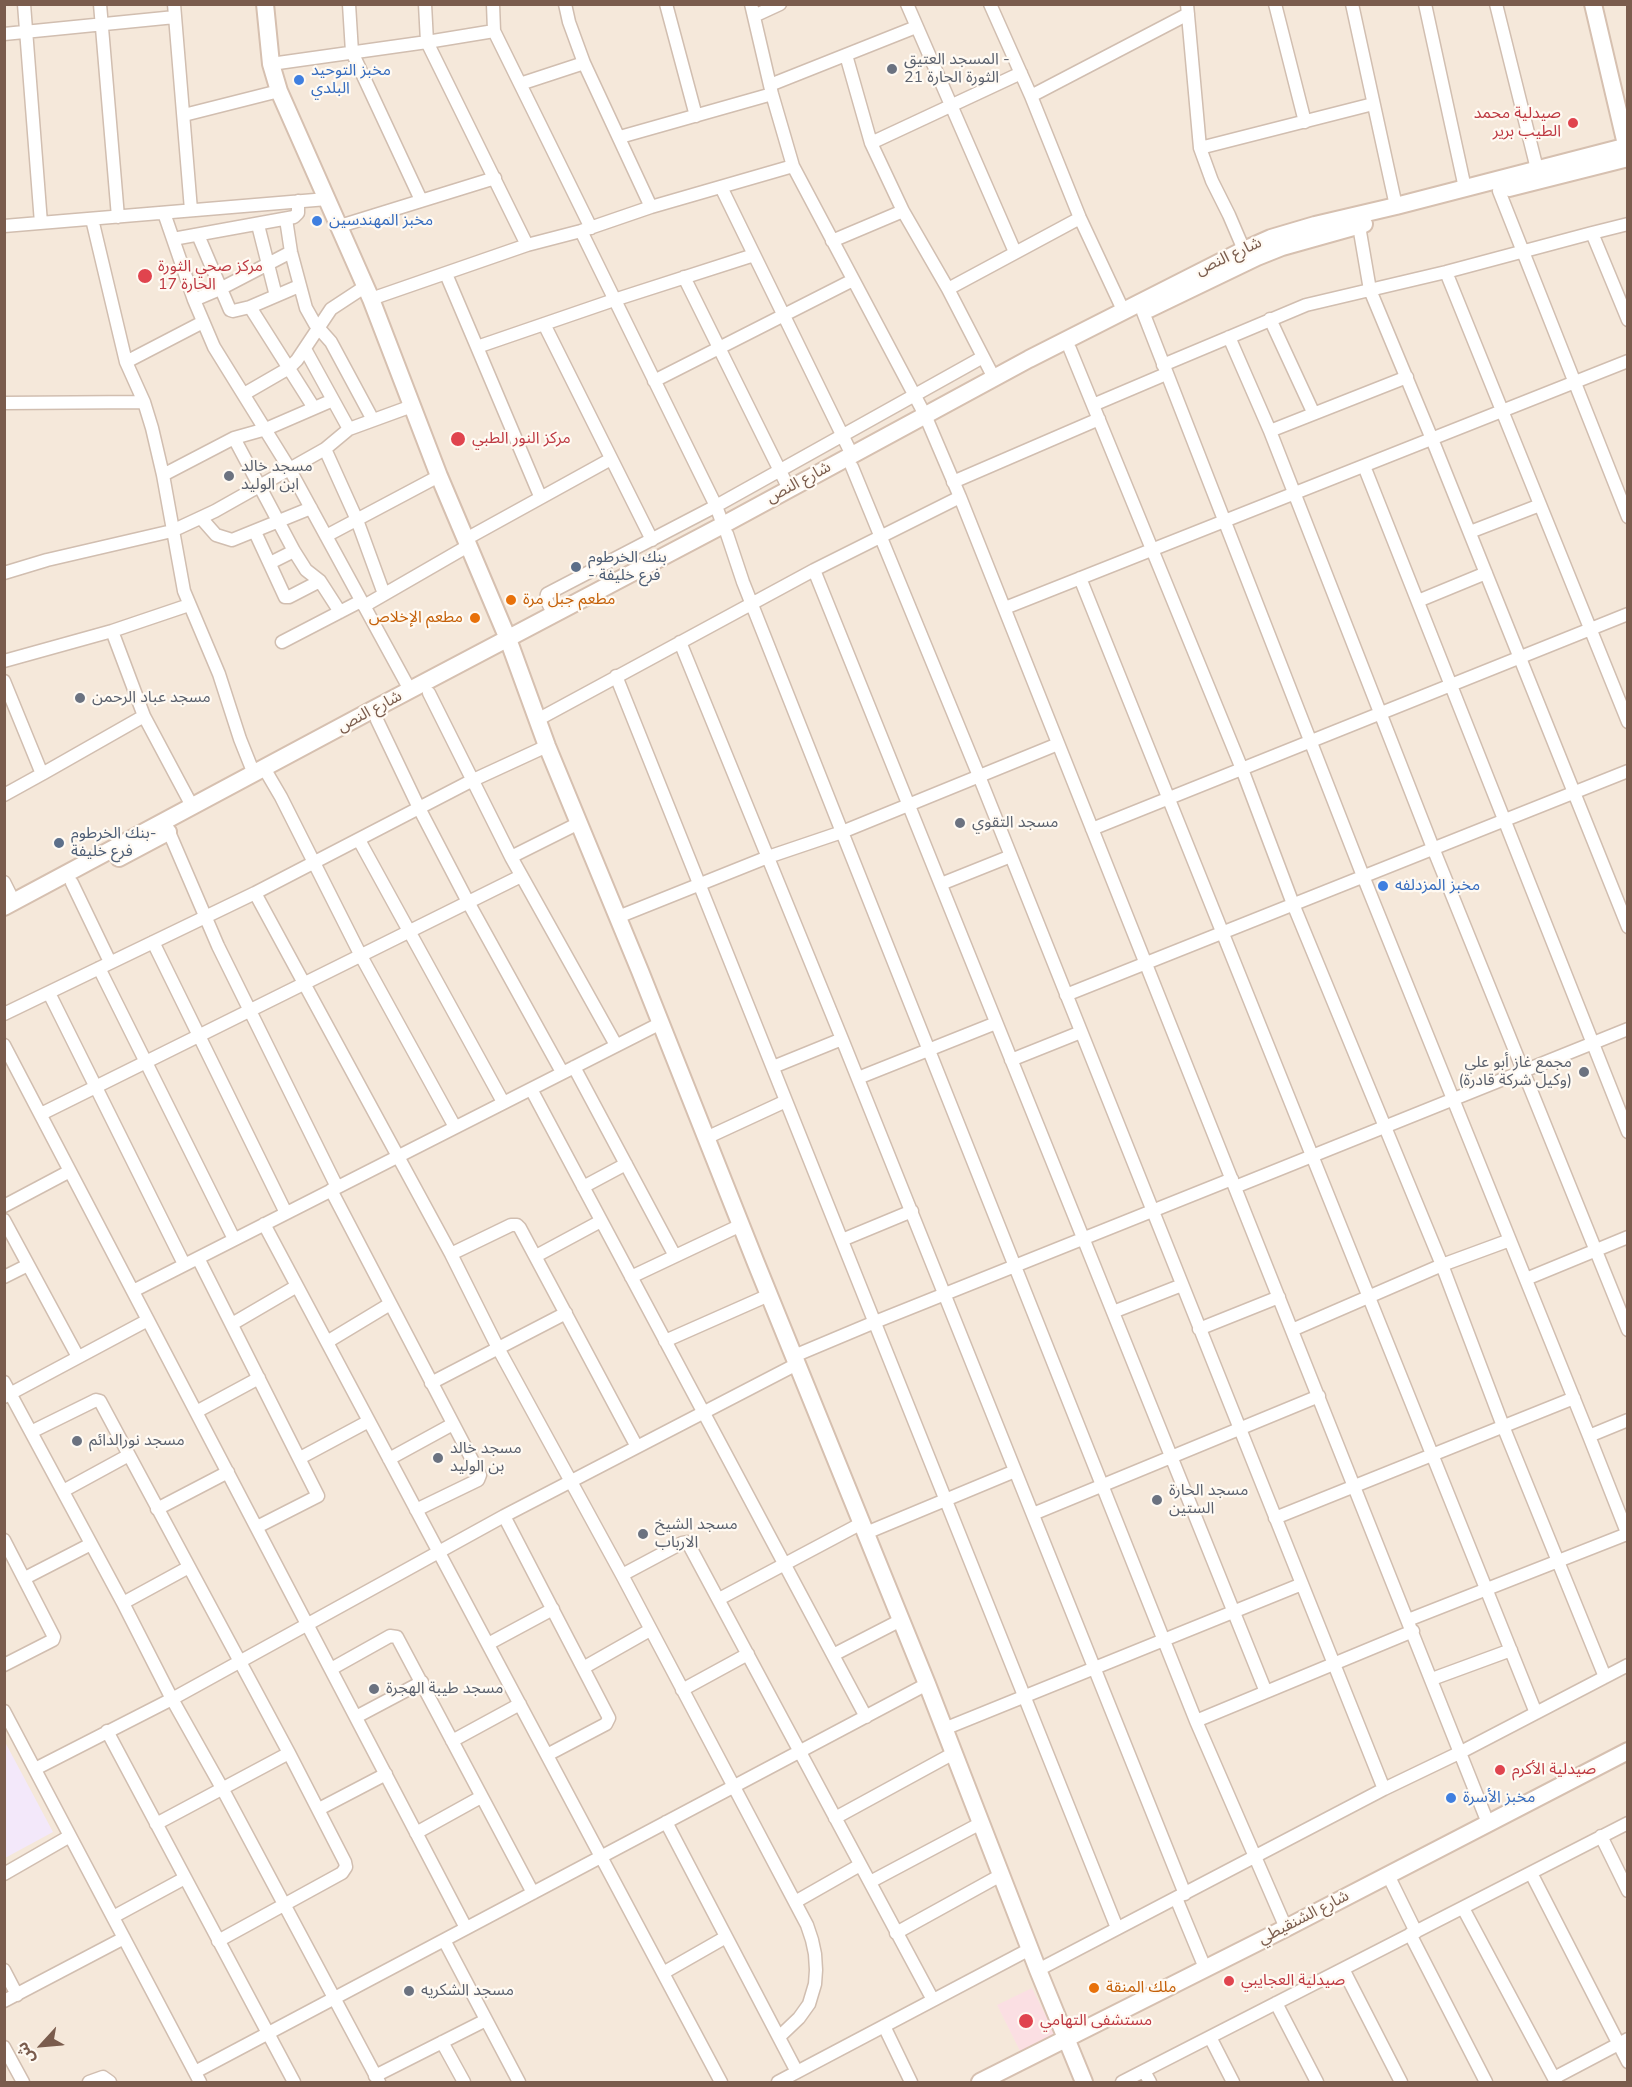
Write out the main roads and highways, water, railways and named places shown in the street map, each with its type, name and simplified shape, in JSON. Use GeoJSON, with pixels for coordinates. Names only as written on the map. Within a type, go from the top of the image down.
{"type":"FeatureCollection","features":[{"type":"Feature","properties":{"kind":"main road"},"geometry":{"type":"LineString","coordinates":[[265,4],[271,64],[279,91],[368,293],[439,476],[510,644],[547,746],[927,1684],[1084,2082]]}},
{"type":"Feature","properties":{"kind":"main road"},"geometry":{"type":"LineString","coordinates":[[1593,4],[1627,151]]}},
{"type":"Feature","properties":{"kind":"main road","name":"شارع النص"},"geometry":{"type":"LineString","coordinates":[[927,421],[994,378],[1123,310],[1271,238],[1537,169],[1627,151]]}},
{"type":"Feature","properties":{"kind":"main road","name":"شارع النص"},"geometry":{"type":"LineString","coordinates":[[9,904],[145,839],[169,832],[263,773],[410,690],[510,644],[927,421],[1257,257],[1282,247],[1359,226],[1499,191],[1627,151]]}},
{"type":"Feature","properties":{"kind":"main road","name":"شارع النص"},"geometry":{"type":"LineString","coordinates":[[4,919],[72,883],[145,839],[192,806],[377,720],[429,693],[554,615],[601,589],[725,530],[789,489],[852,461]]}},
{"type":"Feature","properties":{"kind":"main road","name":"شارع الشنقيطي"},"geometry":{"type":"LineString","coordinates":[[980,2082],[1286,1928],[1628,1751]]}},
{"type":"Feature","properties":{"kind":"place","name":"المسجد العتيق - الثورة الحارة 21"},"geometry":{"type":"Point","coordinates":[892,69]}},
{"type":"Feature","properties":{"kind":"place","name":"مخبز التوحيد البلدي"},"geometry":{"type":"Point","coordinates":[299,80]}},
{"type":"Feature","properties":{"kind":"place","name":"صيدلية محمد الطيب برير"},"geometry":{"type":"Point","coordinates":[1573,123]}},
{"type":"Feature","properties":{"kind":"place","name":"مخبز المهندسين"},"geometry":{"type":"Point","coordinates":[317,221]}},
{"type":"Feature","properties":{"kind":"place","name":"مركز صحي الثورة الحارة 17"},"geometry":{"type":"Point","coordinates":[145,276]}},
{"type":"Feature","properties":{"kind":"place","name":"مركز النور الطبي"},"geometry":{"type":"Point","coordinates":[458,439]}},
{"type":"Feature","properties":{"kind":"place","name":"مسجد خالد ابن الوليد"},"geometry":{"type":"Point","coordinates":[229,476]}},
{"type":"Feature","properties":{"kind":"place","name":"بنك الخرطوم - فرع خليفة"},"geometry":{"type":"Point","coordinates":[576,567]}},
{"type":"Feature","properties":{"kind":"place","name":"مطعم جبل مرة"},"geometry":{"type":"Point","coordinates":[511,600]}},
{"type":"Feature","properties":{"kind":"place","name":"مطعم الإخلاص"},"geometry":{"type":"Point","coordinates":[475,618]}},
{"type":"Feature","properties":{"kind":"place","name":"مسجد عباد الرحمن"},"geometry":{"type":"Point","coordinates":[80,698]}},
{"type":"Feature","properties":{"kind":"place","name":"مسجد التقوي"},"geometry":{"type":"Point","coordinates":[960,823]}},
{"type":"Feature","properties":{"kind":"place","name":"بنك الخرطوم- فرع خليفة"},"geometry":{"type":"Point","coordinates":[59,843]}},
{"type":"Feature","properties":{"kind":"place","name":"مخبز المزدلفه"},"geometry":{"type":"Point","coordinates":[1383,886]}},
{"type":"Feature","properties":{"kind":"place","name":"مجمع غاز أبو علي (وكيل شركة قادرة)"},"geometry":{"type":"Point","coordinates":[1584,1072]}},
{"type":"Feature","properties":{"kind":"place","name":"مسجد نورالدائم"},"geometry":{"type":"Point","coordinates":[77,1441]}},
{"type":"Feature","properties":{"kind":"place","name":"مسجد خالد بن الوليد"},"geometry":{"type":"Point","coordinates":[438,1458]}},
{"type":"Feature","properties":{"kind":"place","name":"مسجد الحارة الستين"},"geometry":{"type":"Point","coordinates":[1157,1500]}},
{"type":"Feature","properties":{"kind":"place","name":"مسجد الشيخ الارباب"},"geometry":{"type":"Point","coordinates":[643,1534]}},
{"type":"Feature","properties":{"kind":"place","name":"مسجد طيبة الهجرة"},"geometry":{"type":"Point","coordinates":[374,1689]}},
{"type":"Feature","properties":{"kind":"place","name":"صيدلية الأكرم"},"geometry":{"type":"Point","coordinates":[1500,1770]}},
{"type":"Feature","properties":{"kind":"place","name":"مخبز الأسرة"},"geometry":{"type":"Point","coordinates":[1451,1798]}},
{"type":"Feature","properties":{"kind":"place","name":"صيدلية العجايبي"},"geometry":{"type":"Point","coordinates":[1229,1981]}},
{"type":"Feature","properties":{"kind":"place","name":"ملك المنقة"},"geometry":{"type":"Point","coordinates":[1094,1988]}},
{"type":"Feature","properties":{"kind":"place","name":"مسجد الشكريه"},"geometry":{"type":"Point","coordinates":[409,1991]}},
{"type":"Feature","properties":{"kind":"place","name":"مستشفى التهامي"},"geometry":{"type":"Point","coordinates":[1026,2021]}}]}
